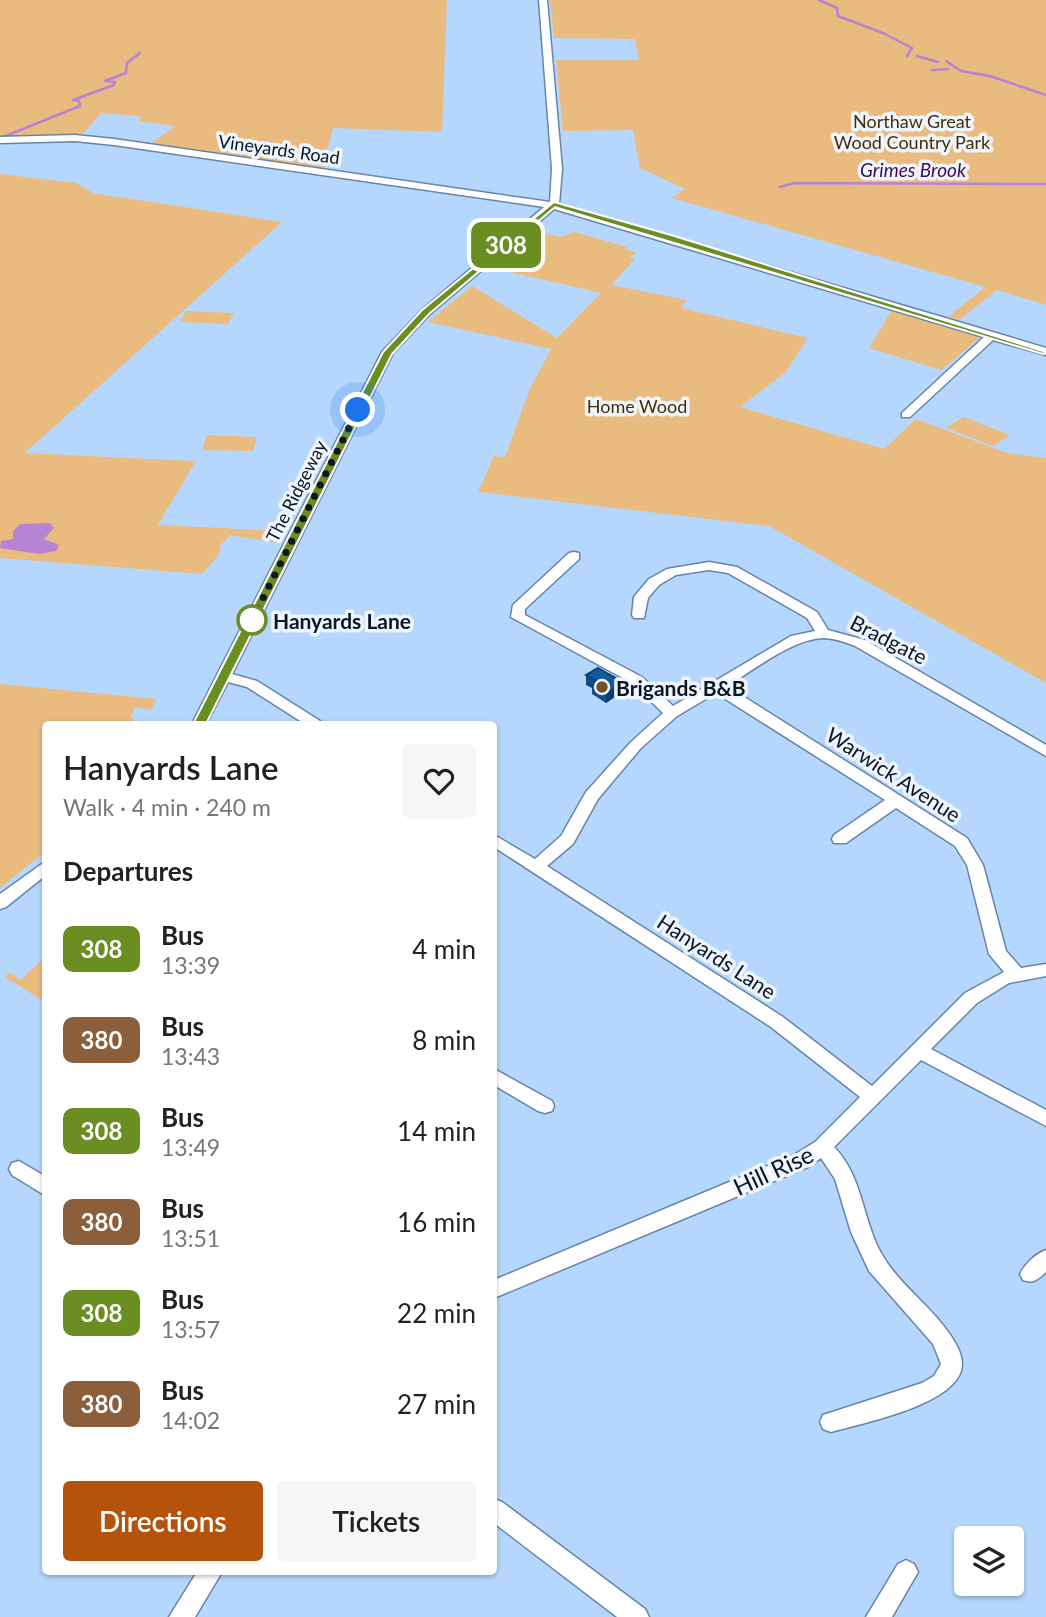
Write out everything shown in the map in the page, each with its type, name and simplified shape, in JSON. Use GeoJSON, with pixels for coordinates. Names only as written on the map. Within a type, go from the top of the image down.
{"type":"FeatureCollection","features":[{"type":"Feature","properties":{"kind":"street"},"geometry":{"type":"LineString","coordinates":[[533,6],[544,3],[557,169],[554,204]]}},
{"type":"Feature","properties":{"kind":"street","name":"Vineyards Road"},"geometry":{"type":"LineString","coordinates":[[0,140],[75,138],[114,142],[554,204],[1046,352]]}},
{"type":"Feature","properties":{"kind":"street","name":"The Ridgeway"},"geometry":{"type":"LineString","coordinates":[[201,721],[388,352],[426,312],[554,204]]}},
{"type":"Feature","properties":{"kind":"street"},"geometry":{"type":"LineString","coordinates":[[906,415],[992,335]]}},
{"type":"Feature","properties":{"kind":"street"},"geometry":{"type":"LineString","coordinates":[[574,556],[517,608],[518,617],[637,680],[671,713]]}},
{"type":"Feature","properties":{"kind":"street"},"geometry":{"type":"LineString","coordinates":[[639,615],[646,588],[662,576],[685,568],[716,566],[744,575],[812,615],[823,634]]}},
{"type":"Feature","properties":{"kind":"street","name":"Bradgate"},"geometry":{"type":"LineString","coordinates":[[536,867],[567,840],[592,796],[636,745],[671,713],[796,639],[823,634],[860,643],[1046,751]]}},
{"type":"Feature","properties":{"kind":"street"},"geometry":{"type":"LineString","coordinates":[[224,676],[252,684],[310,721]]}},
{"type":"Feature","properties":{"kind":"street","name":"Warwick Avenue"},"geometry":{"type":"LineString","coordinates":[[716,686],[952,835],[967,849],[975,865],[998,954],[1017,975]]}},
{"type":"Feature","properties":{"kind":"street"},"geometry":{"type":"LineString","coordinates":[[840,839],[896,800]]}},
{"type":"Feature","properties":{"kind":"street","name":"Hanyards Lane"},"geometry":{"type":"LineString","coordinates":[[497,842],[777,1022],[873,1097]]}},
{"type":"Feature","properties":{"kind":"street"},"geometry":{"type":"LineString","coordinates":[[0,903],[42,869]]}},
{"type":"Feature","properties":{"kind":"street","name":"Hill Rise"},"geometry":{"type":"LineString","coordinates":[[497,1288],[801,1161],[822,1147],[985,987],[1017,975],[1046,970]]}},
{"type":"Feature","properties":{"kind":"street"},"geometry":{"type":"LineString","coordinates":[[918,1051],[1046,1119]]}},
{"type":"Feature","properties":{"kind":"street"},"geometry":{"type":"LineString","coordinates":[[497,1078],[545,1106]]}},
{"type":"Feature","properties":{"kind":"street"},"geometry":{"type":"LineString","coordinates":[[822,1147],[834,1158],[846,1178],[857,1220],[881,1269],[940,1337],[952,1354],[953,1366],[947,1379],[917,1395],[831,1422]]}},
{"type":"Feature","properties":{"kind":"street"},"geometry":{"type":"LineString","coordinates":[[19,1169],[42,1185]]}},
{"type":"Feature","properties":{"kind":"street"},"geometry":{"type":"LineString","coordinates":[[1030,1274],[1046,1259]]}},
{"type":"Feature","properties":{"kind":"street"},"geometry":{"type":"LineString","coordinates":[[497,1512],[637,1617]]}},
{"type":"Feature","properties":{"kind":"street"},"geometry":{"type":"LineString","coordinates":[[878,1617],[906,1572]]}},
{"type":"Feature","properties":{"kind":"street"},"geometry":{"type":"LineString","coordinates":[[181,1617],[208,1575]]}},
{"type":"Feature","properties":{"kind":"green space"},"geometry":{"type":"Polygon","coordinates":[[[0,0],[447,0],[442,132],[333,128],[323,168],[149,145],[175,126],[138,121],[141,116],[101,113],[81,136],[0,137],[0,0]]]}},
{"type":"Feature","properties":{"kind":"green space","name":"Northaw Great Wood Country Park"},"geometry":{"type":"Polygon","coordinates":[[[550,0],[1046,0],[1046,305],[997,290],[959,320],[948,317],[985,287],[672,198],[685,189],[640,168],[633,130],[563,131],[556,60],[639,60],[635,39],[554,38],[550,0]]]}},
{"type":"Feature","properties":{"kind":"green space"},"geometry":{"type":"Polygon","coordinates":[[[0,174],[77,183],[93,193],[282,222],[25,453],[196,461],[158,525],[285,531],[278,543],[230,535],[219,547],[221,550],[217,557],[202,574],[0,558],[0,174]]]}},
{"type":"Feature","properties":{"kind":"green space","name":"Home Wood"},"geometry":{"type":"Polygon","coordinates":[[[535,231],[560,237],[575,232],[627,247],[625,249],[637,253],[630,257],[635,259],[611,285],[687,300],[681,308],[808,338],[785,373],[740,407],[884,449],[916,419],[1007,453],[1046,458],[1046,683],[769,526],[478,492],[494,456],[505,457],[529,391],[551,349],[428,322],[472,286],[557,338],[601,293],[493,268],[535,231]]]}},
{"type":"Feature","properties":{"kind":"green space"},"geometry":{"type":"Polygon","coordinates":[[[893,308],[982,336],[941,370],[869,348],[893,308]]]}},
{"type":"Feature","properties":{"kind":"green space"},"geometry":{"type":"Polygon","coordinates":[[[186,311],[234,313],[228,324],[180,322],[186,311]]]}},
{"type":"Feature","properties":{"kind":"green space"},"geometry":{"type":"Polygon","coordinates":[[[963,417],[1010,435],[993,446],[946,428],[963,417]]]}},
{"type":"Feature","properties":{"kind":"green space"},"geometry":{"type":"Polygon","coordinates":[[[207,435],[257,437],[253,451],[202,450],[207,435]]]}},
{"type":"Feature","properties":{"kind":"green space"},"geometry":{"type":"Polygon","coordinates":[[[0,684],[157,699],[151,710],[135,707],[131,716],[133,721],[42,721],[42,854],[0,888],[0,684]]]}},
{"type":"Feature","properties":{"kind":"green space"},"geometry":{"type":"Polygon","coordinates":[[[42,960],[42,1000],[5,977],[9,972],[20,980],[42,960]]]}},
{"type":"Feature","properties":{"kind":"shaded area"},"geometry":{"type":"Polygon","coordinates":[[[50,523],[54,528],[44,539],[59,545],[56,551],[39,554],[0,548],[1,541],[13,539],[13,531],[20,524],[50,523]]]}},
{"type":"Feature","properties":{"kind":"building"},"geometry":{"type":"Polygon","coordinates":[[[598,668],[619,680],[616,683],[620,685],[607,693],[593,685],[598,682],[586,675],[598,668]]]}},
{"type":"Feature","properties":{"kind":"waterway","name":"Grimes Brook"},"geometry":{"type":"LineString","coordinates":[[819,0],[837,8],[838,16],[883,33],[912,48],[907,56]]}},
{"type":"Feature","properties":{"kind":"waterway"},"geometry":{"type":"LineString","coordinates":[[3,137],[80,106],[79,101],[73,100],[114,85],[115,82],[105,81],[126,73],[127,63],[140,53]]}},
{"type":"Feature","properties":{"kind":"waterway","name":"Grimes Brook"},"geometry":{"type":"LineString","coordinates":[[917,56],[938,62]]}},
{"type":"Feature","properties":{"kind":"waterway","name":"Grimes Brook"},"geometry":{"type":"LineString","coordinates":[[946,61],[961,71],[990,76],[1046,95]]}},
{"type":"Feature","properties":{"kind":"waterway"},"geometry":{"type":"LineString","coordinates":[[932,70],[948,69]]}},
{"type":"Feature","properties":{"kind":"waterway","name":"Grimes Brook"},"geometry":{"type":"LineString","coordinates":[[780,187],[795,183],[1046,184]]}},
{"type":"Feature","properties":{"kind":"bus line","name":"308"},"geometry":{"type":"LineString","coordinates":[[201,721],[388,352],[400,336],[426,312],[554,204],[668,236],[1046,352]]}},
{"type":"Feature","properties":{"kind":"place","name":"Hanyards Lane"},"geometry":{"type":"Point","coordinates":[252,620]}},
{"type":"Feature","properties":{"kind":"place","name":"Brigands B&B"},"geometry":{"type":"Point","coordinates":[602,687]}},
{"type":"Feature","properties":{"kind":"route"},"geometry":{"type":"LineString","coordinates":[[252,620],[358,410]]}}]}
